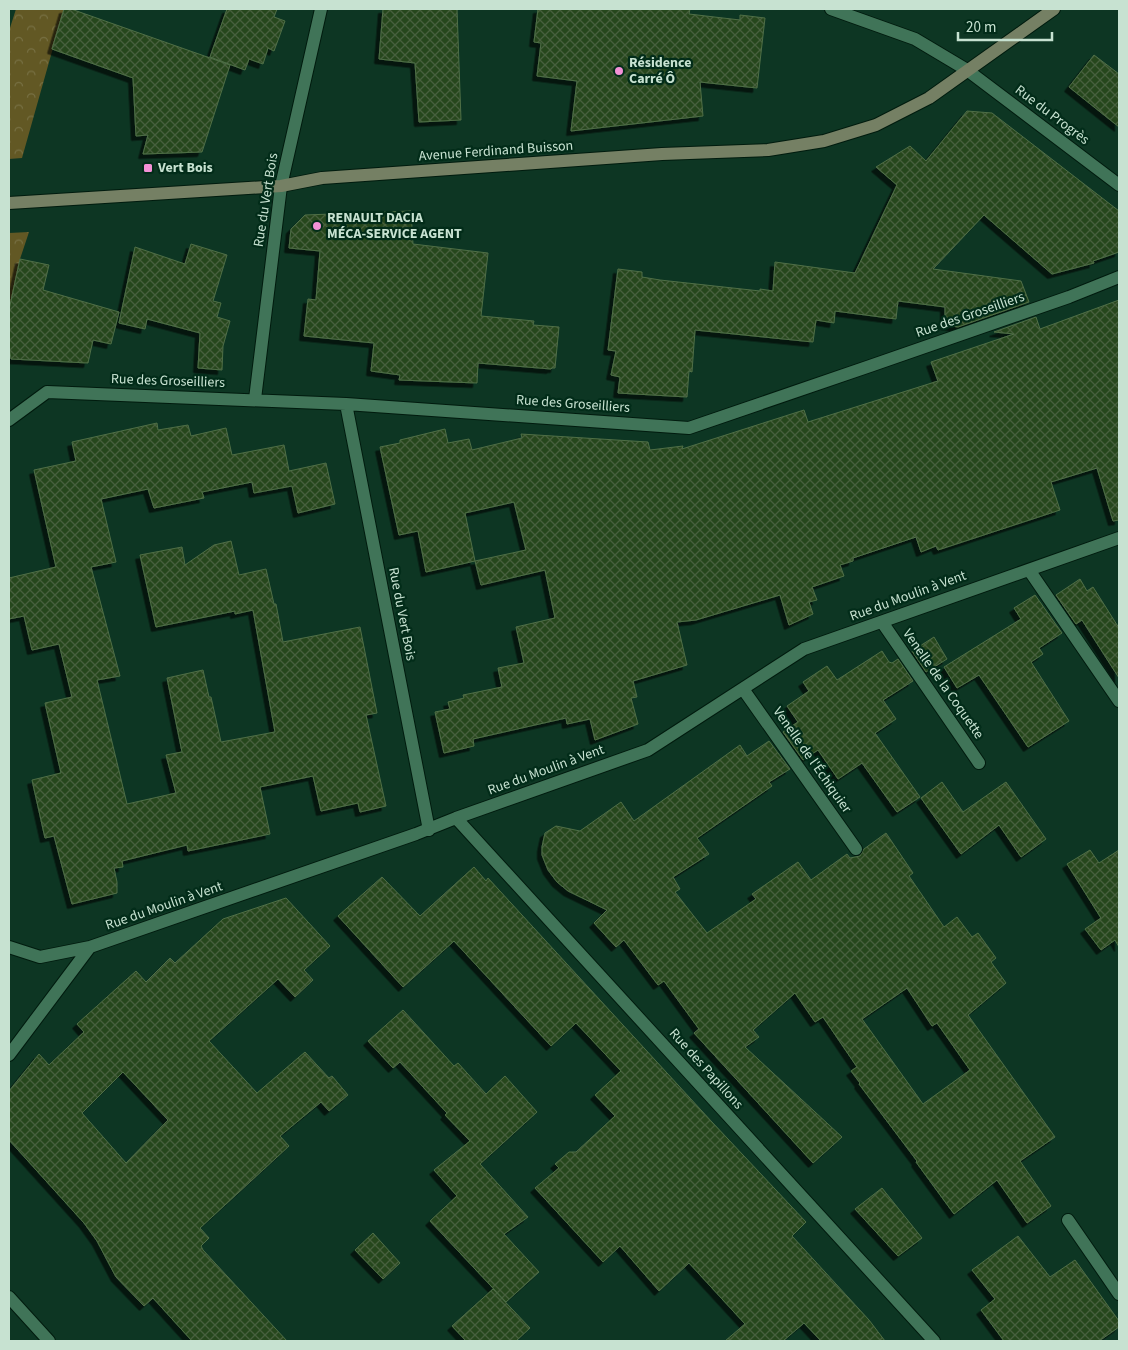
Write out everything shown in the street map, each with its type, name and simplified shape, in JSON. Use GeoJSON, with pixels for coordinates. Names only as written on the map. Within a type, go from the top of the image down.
{"type":"FeatureCollection","features":[{"type":"Feature","properties":{"kind":"main road","name":"Avenue Ferdinand Buisson"},"geometry":{"type":"LineString","coordinates":[[9,203],[280,186],[341,176],[662,154],[768,150],[824,141],[876,125],[929,98],[1054,9]]}},
{"type":"Feature","properties":{"kind":"street","name":"Rue du Vert Bois"},"geometry":{"type":"LineString","coordinates":[[255,399],[280,186],[321,9]]}},
{"type":"Feature","properties":{"kind":"street","name":"Rue du Progrès"},"geometry":{"type":"LineString","coordinates":[[831,9],[915,39],[967,70],[1119,185]]}},
{"type":"Feature","properties":{"kind":"street","name":"Rue des Groseilliers"},"geometry":{"type":"LineString","coordinates":[[9,420],[47,392],[346,404],[688,428],[1069,297],[1119,277]]}},
{"type":"Feature","properties":{"kind":"street","name":"Rue du Vert Bois"},"geometry":{"type":"LineString","coordinates":[[346,404],[429,830]]}},
{"type":"Feature","properties":{"kind":"street","name":"Rue du Moulin à Vent"},"geometry":{"type":"LineString","coordinates":[[9,947],[40,957],[90,948],[429,830],[456,818],[648,750],[804,649],[1119,538]]}},
{"type":"Feature","properties":{"kind":"street"},"geometry":{"type":"LineString","coordinates":[[1029,570],[1119,701]]}},
{"type":"Feature","properties":{"kind":"street","name":"Venelle de la Coquette"},"geometry":{"type":"LineString","coordinates":[[882,622],[979,763]]}},
{"type":"Feature","properties":{"kind":"street","name":"Venelle de l'Échiquier"},"geometry":{"type":"LineString","coordinates":[[743,689],[856,850]]}},
{"type":"Feature","properties":{"kind":"street","name":"Rue des Papillons"},"geometry":{"type":"LineString","coordinates":[[456,818],[934,1341]]}},
{"type":"Feature","properties":{"kind":"street"},"geometry":{"type":"LineString","coordinates":[[9,1055],[90,948]]}},
{"type":"Feature","properties":{"kind":"street"},"geometry":{"type":"LineString","coordinates":[[1068,1220],[1119,1294]]}},
{"type":"Feature","properties":{"kind":"street"},"geometry":{"type":"LineString","coordinates":[[9,1297],[49,1341]]}},
{"type":"Feature","properties":{"kind":"green space"},"geometry":{"type":"Polygon","coordinates":[[[16,9],[64,9],[22,158],[9,159],[9,31],[16,9]]]}},
{"type":"Feature","properties":{"kind":"green space"},"geometry":{"type":"Polygon","coordinates":[[[29,232],[20,259],[9,310],[9,233],[29,232]]]}},
{"type":"Feature","properties":{"kind":"building"},"geometry":{"type":"Polygon","coordinates":[[[64,9],[71,9],[230,65],[202,152],[143,154],[148,135],[136,136],[133,78],[52,49],[64,9]]]}},
{"type":"Feature","properties":{"kind":"building"},"geometry":{"type":"Polygon","coordinates":[[[227,9],[277,9],[274,17],[285,21],[274,51],[268,48],[263,64],[249,59],[245,70],[210,57],[227,9]]]}},
{"type":"Feature","properties":{"kind":"building"},"geometry":{"type":"Polygon","coordinates":[[[383,9],[457,9],[461,120],[419,122],[415,63],[379,59],[383,9]]]}},
{"type":"Feature","properties":{"kind":"building"},"geometry":{"type":"Polygon","coordinates":[[[538,9],[690,9],[689,14],[740,20],[740,15],[765,18],[757,88],[700,82],[703,116],[571,131],[577,81],[537,76],[541,43],[534,42],[538,9]]]}},
{"type":"Feature","properties":{"kind":"building"},"geometry":{"type":"Polygon","coordinates":[[[1094,55],[1119,74],[1119,127],[1069,87],[1094,55]]]}},
{"type":"Feature","properties":{"kind":"building"},"geometry":{"type":"Polygon","coordinates":[[[967,111],[992,113],[1119,211],[1119,252],[1093,261],[1094,263],[1052,274],[984,215],[933,269],[1021,281],[1029,302],[958,327],[945,325],[945,307],[898,301],[896,319],[835,311],[834,323],[816,320],[813,342],[695,330],[692,372],[689,371],[687,397],[618,393],[620,377],[611,375],[616,351],[608,350],[618,269],[642,272],[642,277],[660,280],[760,291],[760,289],[773,291],[775,262],[855,273],[897,185],[876,167],[910,146],[926,161],[967,111]]]}},
{"type":"Feature","properties":{"kind":"building"},"geometry":{"type":"Polygon","coordinates":[[[411,211],[413,244],[488,253],[481,316],[534,321],[533,325],[559,327],[555,368],[478,363],[477,383],[399,380],[400,375],[371,371],[374,343],[304,336],[308,299],[316,300],[320,251],[289,248],[291,229],[305,215],[411,211]]]}},
{"type":"Feature","properties":{"kind":"building"},"geometry":{"type":"Polygon","coordinates":[[[191,244],[227,255],[213,301],[221,303],[217,317],[230,321],[223,346],[222,370],[198,368],[200,333],[147,319],[145,329],[119,323],[135,247],[185,264],[191,244]]]}},
{"type":"Feature","properties":{"kind":"building"},"geometry":{"type":"Polygon","coordinates":[[[20,259],[49,265],[43,290],[119,312],[111,344],[93,340],[88,363],[11,359],[9,310],[20,259]]]}},
{"type":"Feature","properties":{"kind":"building"},"geometry":{"type":"Polygon","coordinates":[[[1119,300],[1119,520],[1113,521],[1097,468],[1051,482],[1060,510],[938,550],[936,546],[921,552],[916,537],[853,558],[853,561],[840,565],[844,576],[812,587],[817,600],[809,602],[813,614],[789,625],[780,595],[696,620],[677,622],[687,665],[633,681],[637,697],[631,698],[638,724],[595,740],[590,719],[567,724],[566,718],[473,739],[474,746],[444,753],[435,712],[450,709],[448,702],[464,698],[463,695],[502,687],[498,668],[524,663],[516,627],[555,618],[545,570],[481,585],[475,561],[426,572],[418,531],[399,535],[380,447],[445,429],[448,443],[469,439],[472,450],[522,438],[521,434],[648,442],[650,450],[683,446],[682,449],[804,410],[808,422],[938,381],[931,362],[1014,334],[994,332],[1036,317],[1040,329],[1119,300]],[[514,502],[465,513],[475,561],[526,550],[514,502]]]}},
{"type":"Feature","properties":{"kind":"building"},"geometry":{"type":"Polygon","coordinates":[[[157,423],[158,430],[188,425],[191,436],[226,428],[232,455],[284,445],[289,471],[326,463],[335,504],[298,513],[292,486],[254,493],[252,482],[202,492],[204,498],[154,508],[148,489],[101,499],[116,562],[91,567],[120,676],[97,680],[127,804],[176,793],[166,755],[182,752],[167,678],[203,670],[221,742],[275,732],[253,610],[235,614],[235,611],[156,627],[140,555],[182,547],[185,565],[214,545],[231,541],[239,575],[266,569],[274,604],[276,604],[283,642],[360,627],[377,713],[366,715],[386,806],[360,812],[358,803],[321,811],[313,776],[260,787],[270,834],[188,851],[187,845],[122,861],[123,867],[114,868],[117,893],[72,904],[54,836],[45,838],[32,780],[61,773],[45,703],[72,697],[59,644],[32,650],[24,616],[9,619],[9,578],[56,567],[34,470],[76,461],[72,442],[157,423]]]}},
{"type":"Feature","properties":{"kind":"building"},"geometry":{"type":"Polygon","coordinates":[[[1080,579],[1087,591],[1093,587],[1119,628],[1119,678],[1082,620],[1076,624],[1056,595],[1080,579]]]}},
{"type":"Feature","properties":{"kind":"building"},"geometry":{"type":"Polygon","coordinates":[[[1035,595],[1062,633],[1039,648],[1043,654],[1031,662],[1069,721],[1028,747],[979,675],[957,688],[944,667],[1021,619],[1014,608],[1035,595]]]}},
{"type":"Feature","properties":{"kind":"building"},"geometry":{"type":"Polygon","coordinates":[[[934,637],[947,659],[926,672],[912,651],[934,637]]]}},
{"type":"Feature","properties":{"kind":"building"},"geometry":{"type":"Polygon","coordinates":[[[882,651],[889,662],[892,663],[898,659],[913,681],[883,700],[896,719],[875,733],[920,797],[897,812],[862,763],[838,779],[818,750],[803,760],[783,732],[798,722],[787,706],[809,691],[803,682],[827,666],[837,680],[882,651]]]}},
{"type":"Feature","properties":{"kind":"building"},"geometry":{"type":"Polygon","coordinates":[[[769,741],[790,769],[769,782],[772,786],[697,838],[709,854],[673,877],[680,889],[675,892],[707,933],[756,899],[752,894],[798,862],[811,880],[847,854],[850,858],[860,856],[864,849],[886,833],[913,873],[909,876],[944,927],[957,917],[972,937],[978,933],[996,958],[991,962],[1006,983],[968,1015],[1055,1137],[1020,1161],[1051,1206],[1027,1223],[997,1180],[954,1214],[859,1084],[851,1071],[857,1067],[823,1017],[815,1022],[795,993],[753,1030],[759,1037],[745,1047],[842,1137],[813,1163],[694,1033],[699,1029],[664,981],[658,985],[624,940],[616,947],[594,923],[607,910],[568,891],[557,882],[548,870],[542,855],[542,847],[545,833],[556,826],[580,831],[621,802],[634,821],[740,745],[747,756],[769,741]],[[907,988],[862,1019],[923,1104],[970,1070],[937,1023],[932,1026],[907,988]]]}},
{"type":"Feature","properties":{"kind":"building"},"geometry":{"type":"Polygon","coordinates":[[[942,782],[963,812],[1006,782],[1046,839],[1021,857],[999,825],[961,854],[921,798],[942,782]]]}},
{"type":"Feature","properties":{"kind":"building"},"geometry":{"type":"Polygon","coordinates":[[[1090,850],[1099,863],[1119,850],[1119,947],[1115,940],[1101,950],[1085,929],[1101,918],[1067,864],[1090,850]]]}},
{"type":"Feature","properties":{"kind":"building"},"geometry":{"type":"Polygon","coordinates":[[[474,867],[486,881],[488,878],[806,1222],[792,1236],[869,1320],[885,1341],[821,1341],[804,1323],[783,1341],[725,1341],[745,1324],[689,1263],[659,1291],[620,1246],[603,1262],[535,1188],[559,1168],[555,1164],[569,1152],[576,1152],[615,1116],[595,1095],[621,1071],[576,1023],[551,1046],[454,941],[403,987],[338,916],[382,877],[420,916],[474,867]]]}},
{"type":"Feature","properties":{"kind":"building"},"geometry":{"type":"Polygon","coordinates":[[[286,898],[330,946],[304,970],[313,980],[295,997],[278,979],[209,1041],[257,1093],[305,1052],[329,1078],[332,1076],[348,1095],[329,1111],[321,1102],[280,1136],[289,1146],[200,1228],[209,1238],[201,1246],[203,1250],[287,1341],[192,1341],[153,1298],[144,1306],[116,1277],[97,1241],[84,1223],[9,1140],[9,1091],[39,1054],[49,1065],[84,1032],[77,1024],[136,971],[146,982],[170,958],[175,963],[223,919],[286,898]],[[123,1072],[82,1113],[126,1163],[168,1120],[123,1072]]]}},
{"type":"Feature","properties":{"kind":"building"},"geometry":{"type":"Polygon","coordinates":[[[403,1010],[454,1066],[458,1063],[486,1094],[505,1076],[537,1112],[480,1164],[528,1217],[504,1234],[539,1272],[506,1302],[430,1221],[457,1196],[434,1170],[470,1141],[400,1062],[393,1068],[368,1041],[403,1010]]]}},
{"type":"Feature","properties":{"kind":"building"},"geometry":{"type":"Polygon","coordinates":[[[882,1188],[922,1238],[898,1256],[855,1209],[882,1188]]]}},
{"type":"Feature","properties":{"kind":"building"},"geometry":{"type":"Polygon","coordinates":[[[373,1233],[400,1263],[383,1279],[355,1250],[373,1233]]]}},
{"type":"Feature","properties":{"kind":"building"},"geometry":{"type":"Polygon","coordinates":[[[1018,1236],[1050,1277],[1075,1260],[1119,1321],[1119,1327],[1099,1341],[1004,1341],[981,1310],[995,1299],[972,1270],[1018,1236]]]}},
{"type":"Feature","properties":{"kind":"building"},"geometry":{"type":"Polygon","coordinates":[[[493,1289],[530,1328],[516,1341],[466,1341],[452,1326],[493,1289]]]}},
{"type":"Feature","properties":{"kind":"place","name":"Résidence Carré Ô"},"geometry":{"type":"Point","coordinates":[619,71]}},
{"type":"Feature","properties":{"kind":"place","name":"Vert Bois"},"geometry":{"type":"Point","coordinates":[148,168]}},
{"type":"Feature","properties":{"kind":"place","name":"RENAULT DACIA MÉCA-SERVICE AGENT"},"geometry":{"type":"Point","coordinates":[317,226]}}]}
